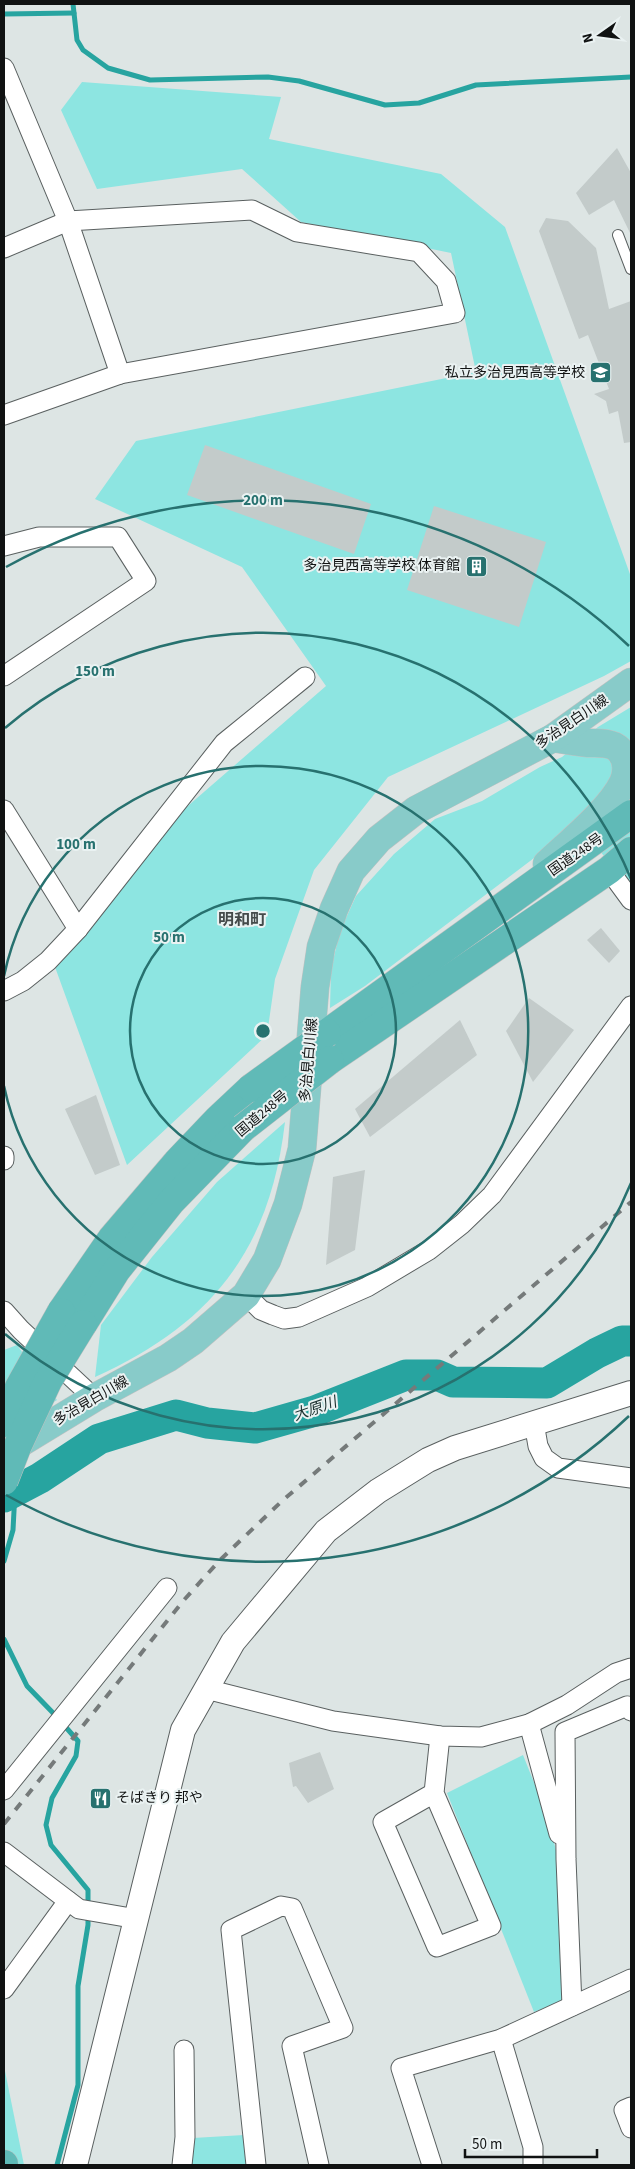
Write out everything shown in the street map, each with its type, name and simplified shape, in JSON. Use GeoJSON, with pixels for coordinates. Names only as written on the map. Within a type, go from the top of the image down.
{"type":"FeatureCollection","features":[{"type":"Feature","properties":{"kind":"highway","name":"国道248号"},"geometry":{"type":"LineString","coordinates":[[4,1481],[18,1445],[48,1381],[72,1318],[112,1238],[177,1162],[251,1088],[631,814]]}},
{"type":"Feature","properties":{"kind":"highway","name":"国道248号"},"geometry":{"type":"LineString","coordinates":[[4,1422],[19,1387],[72,1318],[116,1271],[171,1202],[243,1128],[330,1060],[609,870],[631,851]]}},
{"type":"Feature","properties":{"kind":"main road","name":"多治見白川線"},"geometry":{"type":"LineString","coordinates":[[4,1453],[94,1398],[168,1358],[193,1341],[246,1295],[267,1260],[288,1204],[302,1149],[315,987],[322,947],[334,909],[352,871],[379,839],[416,810],[553,738],[631,682]]}},
{"type":"Feature","properties":{"kind":"main road"},"geometry":{"type":"LineString","coordinates":[[509,902],[607,805],[624,782],[627,768],[625,757],[614,746],[553,738]]}},
{"type":"Feature","properties":{"kind":"street"},"geometry":{"type":"LineString","coordinates":[[4,68],[68,221],[120,374]]}},
{"type":"Feature","properties":{"kind":"street"},"geometry":{"type":"LineString","coordinates":[[4,248],[68,221],[252,210],[297,232],[419,252],[446,281],[455,314],[120,374],[4,415]]}},
{"type":"Feature","properties":{"kind":"street"},"geometry":{"type":"LineString","coordinates":[[4,546],[39,537],[118,536],[146,581],[4,676]]}},
{"type":"Feature","properties":{"kind":"street"},"geometry":{"type":"LineString","coordinates":[[4,991],[23,981],[48,961],[78,928],[224,744],[305,678]]}},
{"type":"Feature","properties":{"kind":"street"},"geometry":{"type":"LineString","coordinates":[[4,810],[78,928]]}},
{"type":"Feature","properties":{"kind":"street"},"geometry":{"type":"LineString","coordinates":[[609,870],[631,900]]}},
{"type":"Feature","properties":{"kind":"street"},"geometry":{"type":"LineString","coordinates":[[246,1295],[261,1310],[273,1315],[284,1319],[299,1317],[367,1287],[429,1250],[462,1224],[492,1194],[631,1006]]}},
{"type":"Feature","properties":{"kind":"street"},"geometry":{"type":"LineString","coordinates":[[4,1311],[21,1330],[94,1398]]}},
{"type":"Feature","properties":{"kind":"street"},"geometry":{"type":"LineString","coordinates":[[75,2165],[183,1730],[233,1642],[326,1532],[378,1491],[428,1460],[455,1448],[631,1393]]}},
{"type":"Feature","properties":{"kind":"street"},"geometry":{"type":"LineString","coordinates":[[534,1423],[538,1446],[544,1458],[558,1468],[631,1478]]}},
{"type":"Feature","properties":{"kind":"street"},"geometry":{"type":"LineString","coordinates":[[4,1790],[167,1588]]}},
{"type":"Feature","properties":{"kind":"street"},"geometry":{"type":"LineString","coordinates":[[206,1689],[333,1721],[440,1736],[481,1736],[529,1724],[567,1705],[616,1673],[631,1668]]}},
{"type":"Feature","properties":{"kind":"street"},"geometry":{"type":"LineString","coordinates":[[572,2006],[566,1859],[565,1732],[627,1706],[631,1711]]}},
{"type":"Feature","properties":{"kind":"street"},"geometry":{"type":"LineString","coordinates":[[529,1724],[566,1859]]}},
{"type":"Feature","properties":{"kind":"street"},"geometry":{"type":"LineString","coordinates":[[434,1793],[383,1822],[437,1948],[491,1926],[434,1793],[440,1736]]}},
{"type":"Feature","properties":{"kind":"street"},"geometry":{"type":"LineString","coordinates":[[4,1852],[79,1909],[137,1919]]}},
{"type":"Feature","properties":{"kind":"street"},"geometry":{"type":"LineString","coordinates":[[4,1989],[68,1901]]}},
{"type":"Feature","properties":{"kind":"street"},"geometry":{"type":"LineString","coordinates":[[256,2165],[232,1930],[281,1906],[292,1908],[343,2028],[292,2046],[319,2165]]}},
{"type":"Feature","properties":{"kind":"street"},"geometry":{"type":"LineString","coordinates":[[432,2165],[402,2068],[501,2039],[631,1979]]}},
{"type":"Feature","properties":{"kind":"street"},"geometry":{"type":"LineString","coordinates":[[501,2039],[533,2148],[533,2165]]}},
{"type":"Feature","properties":{"kind":"street"},"geometry":{"type":"LineString","coordinates":[[182,2165],[185,2137],[184,2050]]}},
{"type":"Feature","properties":{"kind":"street"},"geometry":{"type":"LineString","coordinates":[[631,2107],[624,2110],[631,2128]]}},
{"type":"Feature","properties":{"kind":"lane"},"geometry":{"type":"LineString","coordinates":[[618,235],[631,269]]}},
{"type":"Feature","properties":{"kind":"shaded area"},"geometry":{"type":"Polygon","coordinates":[[[82,82],[281,97],[269,139],[441,174],[505,227],[631,577],[631,661],[604,676],[388,777],[314,870],[275,979],[267,1035],[127,1165],[55,967],[174,818],[326,686],[242,567],[95,499],[136,441],[476,372],[451,253],[301,222],[242,169],[97,189],[61,110],[82,82]]]}},
{"type":"Feature","properties":{"kind":"shaded area"},"geometry":{"type":"Polygon","coordinates":[[[631,707],[631,891],[579,824],[365,986],[330,1008],[331,969],[340,931],[356,896],[394,854],[435,819],[482,801],[540,767],[562,757],[598,727],[631,707]]]}},
{"type":"Feature","properties":{"kind":"shaded area"},"geometry":{"type":"Polygon","coordinates":[[[285,1122],[277,1168],[265,1208],[249,1245],[228,1278],[203,1307],[172,1333],[136,1356],[95,1377],[101,1325],[152,1257],[217,1182],[285,1122]]]}},
{"type":"Feature","properties":{"kind":"shaded area"},"geometry":{"type":"Polygon","coordinates":[[[17,1345],[57,1400],[4,1432],[4,1350],[17,1345]]]}},
{"type":"Feature","properties":{"kind":"shaded area"},"geometry":{"type":"Polygon","coordinates":[[[523,1755],[545,1810],[559,1861],[564,2000],[534,2012],[447,1793],[523,1755]]]}},
{"type":"Feature","properties":{"kind":"shaded area"},"geometry":{"type":"Polygon","coordinates":[[[4,2066],[24,2165],[4,2165],[4,2066]]]}},
{"type":"Feature","properties":{"kind":"shaded area"},"geometry":{"type":"Polygon","coordinates":[[[244,2135],[247,2165],[189,2165],[193,2138],[244,2135]]]}},
{"type":"Feature","properties":{"kind":"building"},"geometry":{"type":"Polygon","coordinates":[[[617,148],[631,173],[631,235],[614,200],[589,215],[576,193],[617,148]]]}},
{"type":"Feature","properties":{"kind":"building"},"geometry":{"type":"Polygon","coordinates":[[[546,218],[568,221],[596,248],[609,309],[631,301],[631,442],[624,443],[618,411],[609,414],[606,401],[594,394],[609,389],[588,335],[579,339],[539,231],[546,218]]]}},
{"type":"Feature","properties":{"kind":"building"},"geometry":{"type":"Polygon","coordinates":[[[205,445],[371,504],[354,554],[187,495],[205,445]]]}},
{"type":"Feature","properties":{"kind":"building","name":"多治見西高等学校 体育館"},"geometry":{"type":"Polygon","coordinates":[[[434,506],[546,542],[519,627],[407,590],[434,506]]]}},
{"type":"Feature","properties":{"kind":"building"},"geometry":{"type":"Polygon","coordinates":[[[601,928],[620,951],[609,963],[587,940],[601,928]]]}},
{"type":"Feature","properties":{"kind":"building"},"geometry":{"type":"Polygon","coordinates":[[[529,998],[574,1030],[533,1082],[506,1031],[529,998]]]}},
{"type":"Feature","properties":{"kind":"building"},"geometry":{"type":"Polygon","coordinates":[[[460,1020],[477,1055],[370,1137],[355,1109],[460,1020]]]}},
{"type":"Feature","properties":{"kind":"building"},"geometry":{"type":"Polygon","coordinates":[[[96,1095],[120,1165],[95,1175],[65,1109],[96,1095]]]}},
{"type":"Feature","properties":{"kind":"building"},"geometry":{"type":"Polygon","coordinates":[[[365,1170],[355,1250],[326,1265],[333,1177],[365,1170]]]}},
{"type":"Feature","properties":{"kind":"building"},"geometry":{"type":"Polygon","coordinates":[[[320,1752],[334,1789],[308,1803],[296,1786],[293,1787],[289,1763],[320,1752]]]}},
{"type":"Feature","properties":{"kind":"waterway"},"geometry":{"type":"LineString","coordinates":[[73,4],[77,40],[83,50],[108,68],[150,80],[268,77],[299,81],[385,105],[419,103],[476,85],[631,77]]}},
{"type":"Feature","properties":{"kind":"waterway"},"geometry":{"type":"LineString","coordinates":[[4,14],[74,13]]}},
{"type":"Feature","properties":{"kind":"waterway","name":"大原川"},"geometry":{"type":"LineString","coordinates":[[4,1497],[40,1478],[99,1439],[176,1415],[207,1423],[255,1428],[315,1411],[406,1375],[437,1375],[453,1382],[547,1383],[597,1353],[622,1341],[631,1341]]}},
{"type":"Feature","properties":{"kind":"waterway"},"geometry":{"type":"LineString","coordinates":[[4,1561],[13,1530],[15,1492]]}},
{"type":"Feature","properties":{"kind":"waterway"},"geometry":{"type":"LineString","coordinates":[[4,1639],[27,1686],[57,1717]]}},
{"type":"Feature","properties":{"kind":"waterway"},"geometry":{"type":"LineString","coordinates":[[63,1724],[78,1741],[76,1756],[52,1798],[46,1825],[51,1845],[88,1890],[88,1906]]}},
{"type":"Feature","properties":{"kind":"waterway"},"geometry":{"type":"LineString","coordinates":[[57,2165],[78,2085],[78,1986],[88,1925],[88,1914]]}},
{"type":"Feature","properties":{"kind":"railway"},"geometry":{"type":"LineString","coordinates":[[4,1824],[184,1600],[220,1560],[282,1501],[631,1202]]}},
{"type":"Feature","properties":{"kind":"place","name":"私立多治見西高等学校"},"geometry":{"type":"Point","coordinates":[601,373]}},
{"type":"Feature","properties":{"kind":"place","name":"多治見西高等学校 体育館"},"geometry":{"type":"Point","coordinates":[476,566]}},
{"type":"Feature","properties":{"kind":"place","name":"そばきり 邦や"},"geometry":{"type":"Point","coordinates":[100,1798]}},
{"type":"Feature","properties":{"kind":"district","name":"明和町"},"geometry":{"type":"Point","coordinates":[242,920]}}]}
